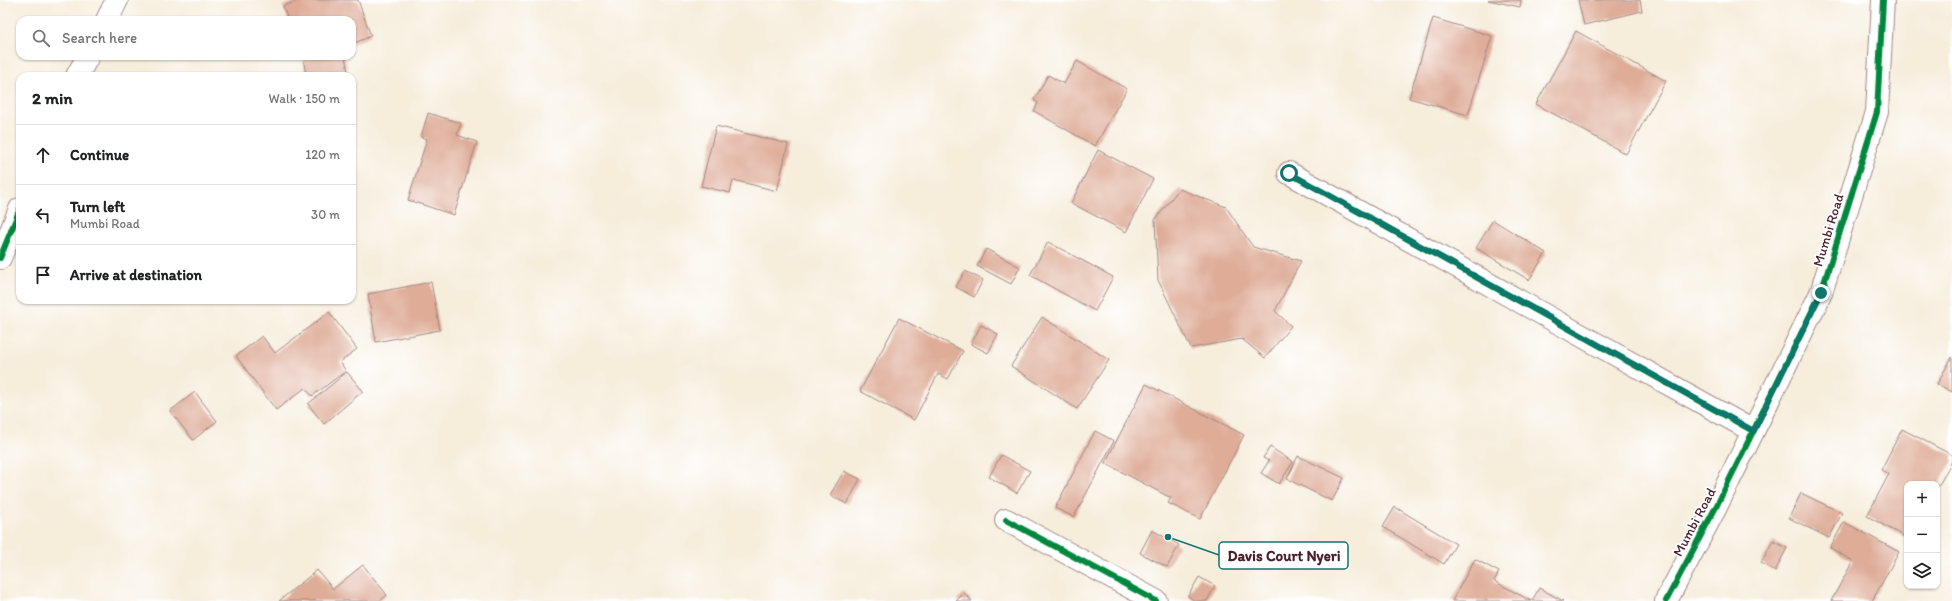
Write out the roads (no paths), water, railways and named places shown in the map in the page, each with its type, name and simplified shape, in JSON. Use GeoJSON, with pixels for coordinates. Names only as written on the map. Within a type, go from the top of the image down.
{"type":"FeatureCollection","features":[{"type":"Feature","properties":{"kind":"street"},"geometry":{"type":"LineString","coordinates":[[109,16],[118,0]]}},
{"type":"Feature","properties":{"kind":"street","name":"Mumbi Road"},"geometry":{"type":"LineString","coordinates":[[1666,601],[1717,505],[1821,293],[1877,112],[1883,0]]}},
{"type":"Feature","properties":{"kind":"street"},"geometry":{"type":"LineString","coordinates":[[79,72],[86,60]]}},
{"type":"Feature","properties":{"kind":"street"},"geometry":{"type":"LineString","coordinates":[[1289,173],[1754,431]]}},
{"type":"Feature","properties":{"kind":"street"},"geometry":{"type":"LineString","coordinates":[[0,258],[16,219]]}},
{"type":"Feature","properties":{"kind":"street"},"geometry":{"type":"LineString","coordinates":[[1006,520],[1156,601]]}},
{"type":"Feature","properties":{"kind":"place","name":"Davis Court Nyeri"},"geometry":{"type":"Point","coordinates":[1168,537]}}]}
